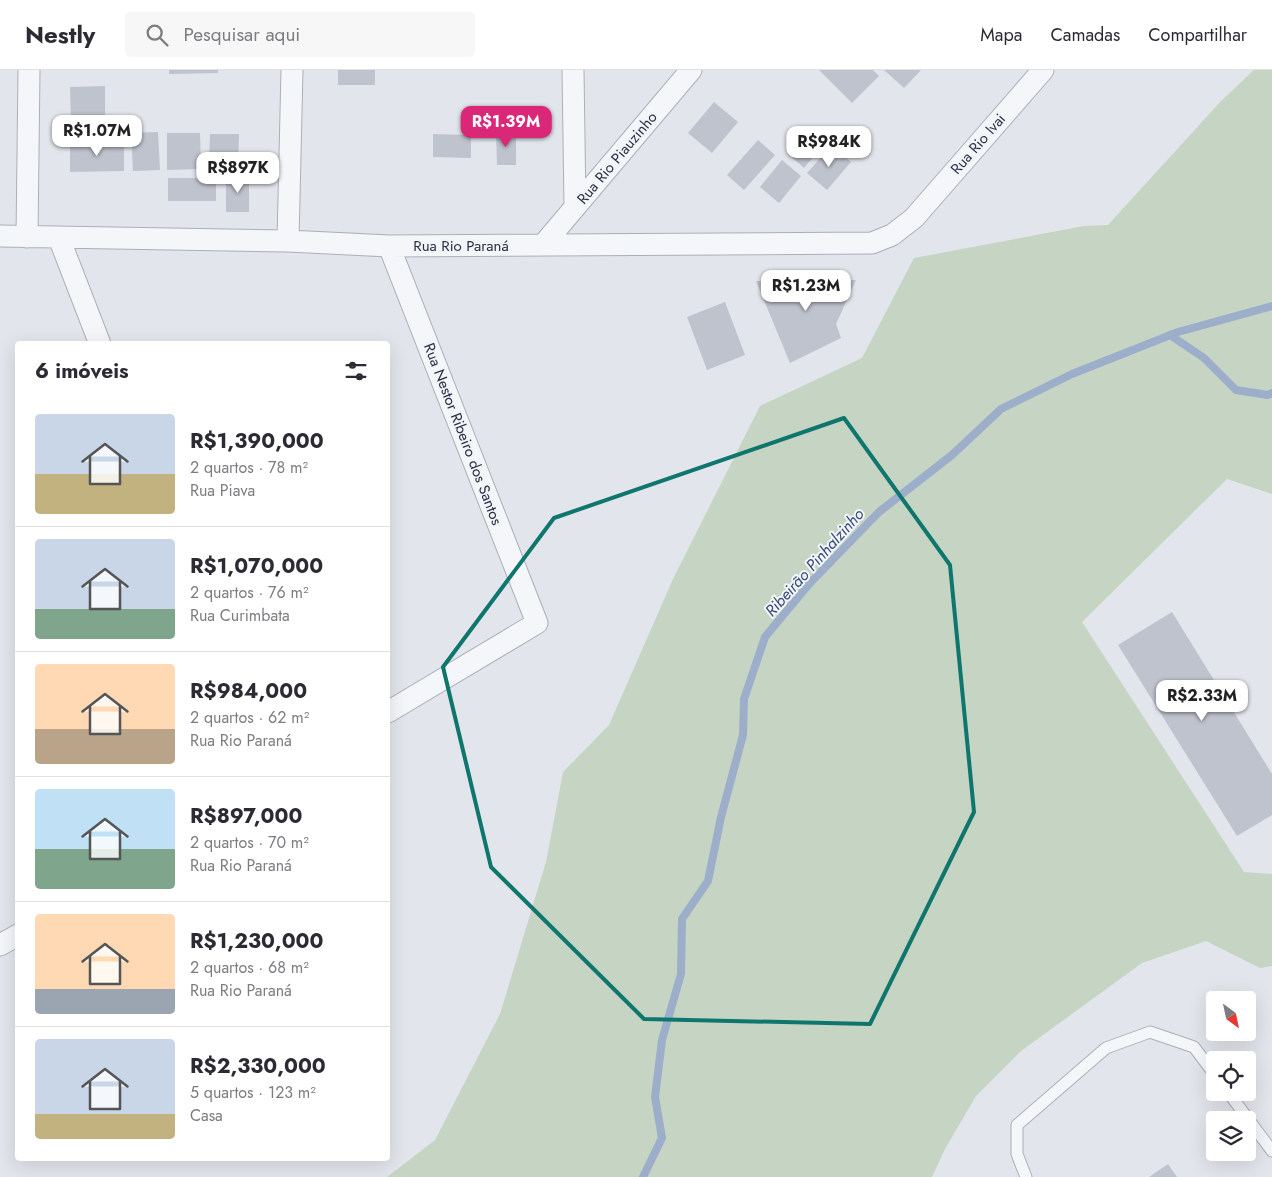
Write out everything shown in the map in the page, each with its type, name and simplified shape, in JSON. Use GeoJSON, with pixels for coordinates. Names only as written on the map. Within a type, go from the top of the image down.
{"type":"FeatureCollection","features":[{"type":"Feature","properties":{"kind":"street"},"geometry":{"type":"LineString","coordinates":[[27,237],[29,70]]}},
{"type":"Feature","properties":{"kind":"street"},"geometry":{"type":"LineString","coordinates":[[288,241],[292,70]]}},
{"type":"Feature","properties":{"kind":"street"},"geometry":{"type":"LineString","coordinates":[[573,70],[575,208]]}},
{"type":"Feature","properties":{"kind":"street","name":"Rua Rio Piauzinho"},"geometry":{"type":"LineString","coordinates":[[544,245],[691,70]]}},
{"type":"Feature","properties":{"kind":"street","name":"Rua Rio Ivai"},"geometry":{"type":"LineString","coordinates":[[914,218],[1043,70]]}},
{"type":"Feature","properties":{"kind":"street","name":"Rua Rio Paraná"},"geometry":{"type":"LineString","coordinates":[[0,236],[288,241],[389,246],[872,243],[892,235],[914,218]]}},
{"type":"Feature","properties":{"kind":"street"},"geometry":{"type":"LineString","coordinates":[[59,238],[99,341]]}},
{"type":"Feature","properties":{"kind":"street","name":"Rua Nestor Ribeiro dos Santos"},"geometry":{"type":"LineString","coordinates":[[389,246],[537,623],[390,711]]}},
{"type":"Feature","properties":{"kind":"street"},"geometry":{"type":"LineString","coordinates":[[0,945],[15,937]]}},
{"type":"Feature","properties":{"kind":"lane"},"geometry":{"type":"LineString","coordinates":[[1026,1177],[1017,1154],[1017,1125],[1106,1048],[1150,1032],[1194,1047],[1206,1063]]}},
{"type":"Feature","properties":{"kind":"lane"},"geometry":{"type":"LineString","coordinates":[[1235,1101],[1272,1151]]}},
{"type":"Feature","properties":{"kind":"highlighted area"},"geometry":{"type":"Polygon","coordinates":[[[844,418],[950,565],[974,812],[870,1024],[644,1019],[491,867],[443,667],[554,518],[844,418]]]}},
{"type":"Feature","properties":{"kind":"green space"},"geometry":{"type":"Polygon","coordinates":[[[1254,70],[1272,70],[1272,494],[1227,479],[1082,622],[1244,872],[1272,874],[1272,966],[1260,968],[1206,941],[1142,963],[1021,1051],[976,1096],[945,1149],[932,1177],[387,1177],[435,1140],[500,1014],[546,862],[563,772],[609,725],[673,579],[760,406],[862,358],[914,258],[1084,226],[1108,225],[1221,101],[1254,70]]]}},
{"type":"Feature","properties":{"kind":"building"},"geometry":{"type":"Polygon","coordinates":[[[169,70],[218,70],[218,73],[169,74],[169,70]]]}},
{"type":"Feature","properties":{"kind":"building"},"geometry":{"type":"Polygon","coordinates":[[[338,70],[375,70],[375,85],[338,85],[338,70]]]}},
{"type":"Feature","properties":{"kind":"building"},"geometry":{"type":"Polygon","coordinates":[[[819,70],[873,70],[879,76],[852,103],[819,70]]]}},
{"type":"Feature","properties":{"kind":"building"},"geometry":{"type":"Polygon","coordinates":[[[884,70],[921,70],[904,88],[884,70]]]}},
{"type":"Feature","properties":{"kind":"building"},"geometry":{"type":"Polygon","coordinates":[[[105,86],[105,125],[71,125],[70,87],[105,86]]]}},
{"type":"Feature","properties":{"kind":"building"},"geometry":{"type":"Polygon","coordinates":[[[714,102],[738,122],[712,153],[688,133],[714,102]]]}},
{"type":"Feature","properties":{"kind":"building"},"geometry":{"type":"Polygon","coordinates":[[[516,131],[516,165],[497,165],[496,132],[516,131]]]}},
{"type":"Feature","properties":{"kind":"building"},"geometry":{"type":"Polygon","coordinates":[[[158,132],[160,170],[133,171],[131,133],[158,132]]]}},
{"type":"Feature","properties":{"kind":"building"},"geometry":{"type":"Polygon","coordinates":[[[167,133],[200,133],[201,169],[167,170],[167,133]]]}},
{"type":"Feature","properties":{"kind":"building"},"geometry":{"type":"Polygon","coordinates":[[[210,134],[239,134],[238,165],[209,164],[210,134]]]}},
{"type":"Feature","properties":{"kind":"building"},"geometry":{"type":"Polygon","coordinates":[[[433,134],[471,135],[471,158],[433,157],[433,134]]]}},
{"type":"Feature","properties":{"kind":"building"},"geometry":{"type":"Polygon","coordinates":[[[803,135],[820,149],[804,168],[788,154],[803,135]]]}},
{"type":"Feature","properties":{"kind":"building"},"geometry":{"type":"Polygon","coordinates":[[[758,140],[775,155],[744,190],[727,175],[758,140]]]}},
{"type":"Feature","properties":{"kind":"building"},"geometry":{"type":"Polygon","coordinates":[[[124,142],[124,171],[70,172],[70,143],[124,142]]]}},
{"type":"Feature","properties":{"kind":"building"},"geometry":{"type":"Polygon","coordinates":[[[832,145],[851,162],[827,190],[807,173],[832,145]]]}},
{"type":"Feature","properties":{"kind":"building"},"geometry":{"type":"Polygon","coordinates":[[[782,160],[801,176],[779,203],[760,187],[782,160]]]}},
{"type":"Feature","properties":{"kind":"building"},"geometry":{"type":"Polygon","coordinates":[[[226,176],[249,176],[249,212],[226,212],[226,176]]]}},
{"type":"Feature","properties":{"kind":"building"},"geometry":{"type":"Polygon","coordinates":[[[168,178],[216,178],[216,201],[168,201],[168,178]]]}},
{"type":"Feature","properties":{"kind":"building"},"geometry":{"type":"Polygon","coordinates":[[[856,280],[836,324],[841,338],[790,363],[756,281],[856,280]]]}},
{"type":"Feature","properties":{"kind":"building"},"geometry":{"type":"Polygon","coordinates":[[[725,302],[745,355],[707,370],[687,317],[725,302]]]}},
{"type":"Feature","properties":{"kind":"building"},"geometry":{"type":"Polygon","coordinates":[[[1172,612],[1272,774],[1272,815],[1237,836],[1118,645],[1172,612]]]}},
{"type":"Feature","properties":{"kind":"building"},"geometry":{"type":"Polygon","coordinates":[[[1168,1164],[1177,1177],[1149,1177],[1168,1164]]]}},
{"type":"Feature","properties":{"kind":"waterway","name":"Ribeirão Pinhalzinho"},"geometry":{"type":"LineString","coordinates":[[643,1177],[662,1138],[655,1097],[662,1040],[681,974],[682,919],[708,881],[721,817],[743,735],[744,699],[765,637],[810,583],[879,512],[952,455],[1001,409],[1072,374],[1178,332],[1272,306]]}},
{"type":"Feature","properties":{"kind":"waterway"},"geometry":{"type":"LineString","coordinates":[[1170,335],[1204,358],[1236,390],[1268,395],[1272,393]]}}]}
